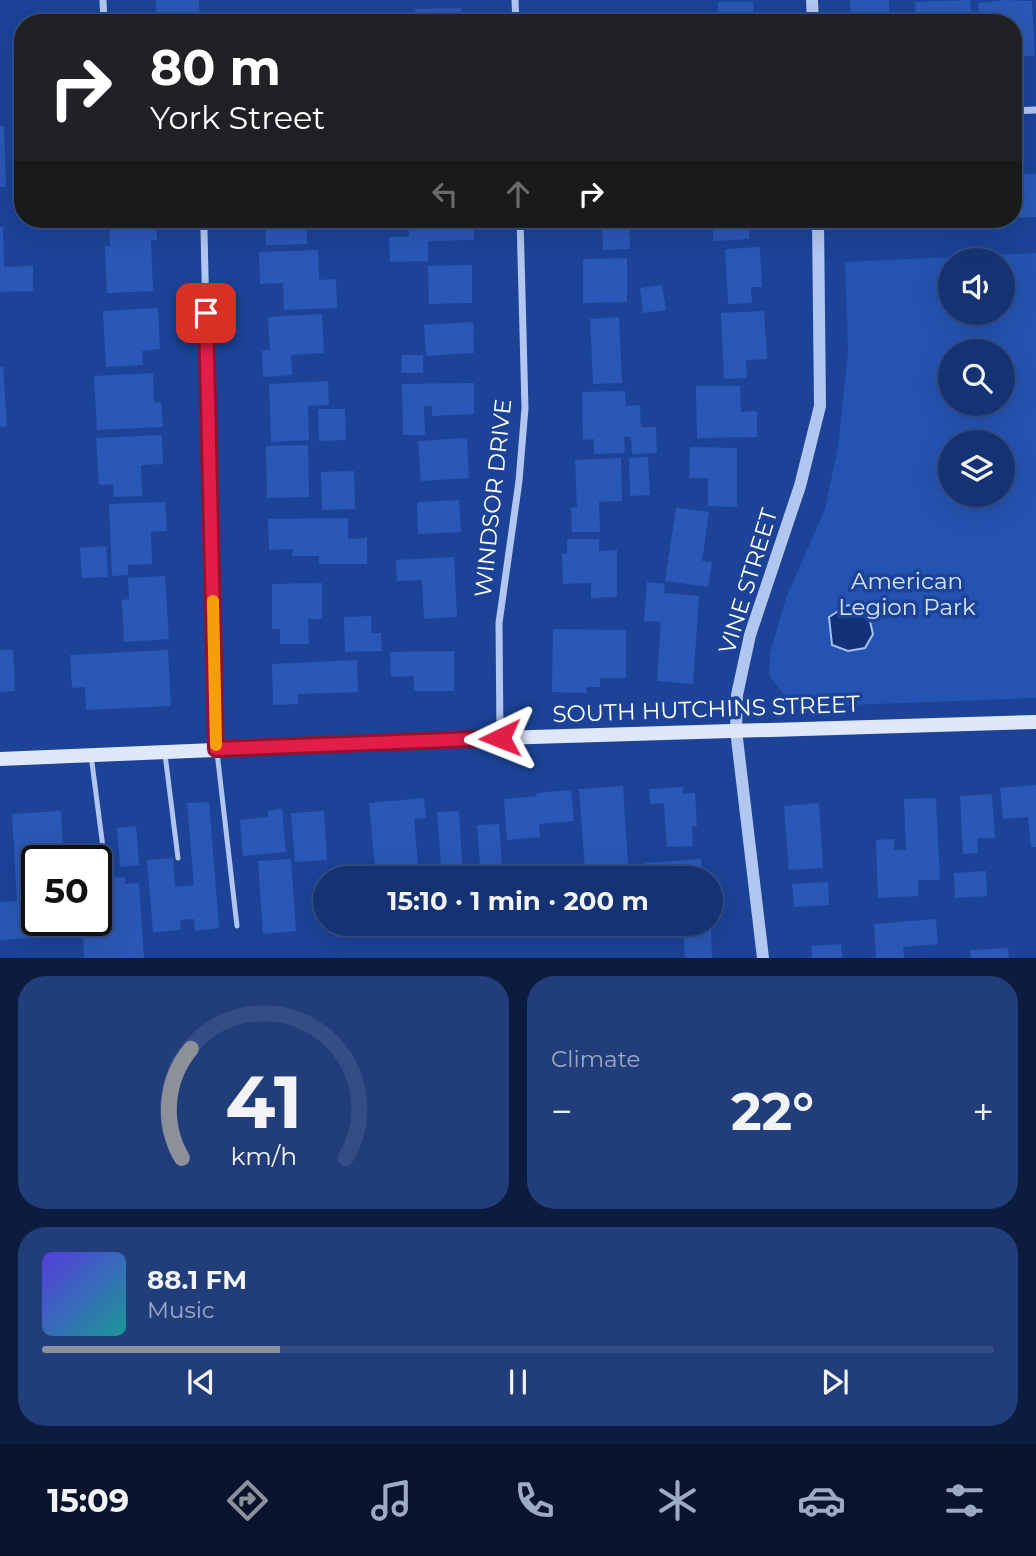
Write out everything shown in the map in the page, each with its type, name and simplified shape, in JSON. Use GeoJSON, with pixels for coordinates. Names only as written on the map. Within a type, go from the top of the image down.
{"type":"FeatureCollection","features":[{"type":"Feature","properties":{"kind":"main road","name":"SOUTH HUTCHINS STREET"},"geometry":{"type":"LineString","coordinates":[[0,759],[500,738],[1036,722]]}},
{"type":"Feature","properties":{"kind":"street"},"geometry":{"type":"LineString","coordinates":[[204,228],[216,749]]}},
{"type":"Feature","properties":{"kind":"street","name":"WINDSOR DRIVE"},"geometry":{"type":"LineString","coordinates":[[500,738],[499,624],[519,481],[525,408],[520,228]]}},
{"type":"Feature","properties":{"kind":"street","name":"VINE STREET"},"geometry":{"type":"LineString","coordinates":[[763,957],[736,730],[737,695],[750,635],[800,486],[820,406],[818,228]]}},
{"type":"Feature","properties":{"kind":"lane"},"geometry":{"type":"LineString","coordinates":[[216,749],[237,926]]}},
{"type":"Feature","properties":{"kind":"lane"},"geometry":{"type":"LineString","coordinates":[[165,752],[178,858]]}},
{"type":"Feature","properties":{"kind":"lane"},"geometry":{"type":"LineString","coordinates":[[91,755],[104,845]]}},
{"type":"Feature","properties":{"kind":"green space","name":"American Legion Park"},"geometry":{"type":"Polygon","coordinates":[[[1036,253],[1036,698],[794,707],[769,676],[770,653],[786,598],[825,509],[838,447],[848,351],[845,262],[938,258],[938,325],[1015,325],[1015,254],[1036,253]]]}},
{"type":"Feature","properties":{"kind":"shaded area"},"geometry":{"type":"Polygon","coordinates":[[[848,605],[868,613],[873,634],[865,648],[848,651],[832,645],[829,617],[848,605]]]}},
{"type":"Feature","properties":{"kind":"building"},"geometry":{"type":"Polygon","coordinates":[[[156,0],[199,0],[200,14],[157,14],[156,0]]]}},
{"type":"Feature","properties":{"kind":"building"},"geometry":{"type":"Polygon","coordinates":[[[850,0],[889,0],[890,14],[850,14],[850,0]]]}},
{"type":"Feature","properties":{"kind":"building"},"geometry":{"type":"Polygon","coordinates":[[[970,0],[971,14],[916,14],[915,2],[970,0]]]}},
{"type":"Feature","properties":{"kind":"building"},"geometry":{"type":"Polygon","coordinates":[[[1032,1],[1035,56],[1022,57],[1022,14],[979,14],[978,3],[1032,1]]]}},
{"type":"Feature","properties":{"kind":"building"},"geometry":{"type":"Polygon","coordinates":[[[718,2],[753,2],[754,14],[718,14],[718,2]]]}},
{"type":"Feature","properties":{"kind":"building"},"geometry":{"type":"Polygon","coordinates":[[[461,8],[461,14],[415,14],[415,9],[461,8]]]}},
{"type":"Feature","properties":{"kind":"building"},"geometry":{"type":"Polygon","coordinates":[[[0,126],[4,126],[6,187],[0,187],[0,126]]]}},
{"type":"Feature","properties":{"kind":"building"},"geometry":{"type":"Polygon","coordinates":[[[1022,174],[1036,174],[1036,217],[1022,218],[1022,174]]]}},
{"type":"Feature","properties":{"kind":"building"},"geometry":{"type":"Polygon","coordinates":[[[0,227],[3,227],[4,267],[33,266],[33,291],[0,292],[0,227]]]}},
{"type":"Feature","properties":{"kind":"building"},"geometry":{"type":"Polygon","coordinates":[[[109,228],[156,228],[157,240],[151,240],[153,291],[107,293],[105,246],[110,246],[109,228]]]}},
{"type":"Feature","properties":{"kind":"building"},"geometry":{"type":"Polygon","coordinates":[[[265,228],[307,228],[307,244],[266,245],[265,228]]]}},
{"type":"Feature","properties":{"kind":"building"},"geometry":{"type":"Polygon","coordinates":[[[408,228],[474,228],[474,240],[428,241],[428,261],[390,262],[389,237],[409,237],[408,228]]]}},
{"type":"Feature","properties":{"kind":"building"},"geometry":{"type":"Polygon","coordinates":[[[602,228],[629,228],[630,249],[603,250],[602,228]]]}},
{"type":"Feature","properties":{"kind":"building"},"geometry":{"type":"Polygon","coordinates":[[[713,228],[749,228],[749,239],[713,241],[713,228]]]}},
{"type":"Feature","properties":{"kind":"building"},"geometry":{"type":"Polygon","coordinates":[[[760,247],[762,287],[751,287],[752,303],[728,304],[725,249],[760,247]]]}},
{"type":"Feature","properties":{"kind":"building"},"geometry":{"type":"Polygon","coordinates":[[[318,250],[319,280],[336,279],[337,308],[284,310],[283,283],[260,284],[259,252],[318,250]]]}},
{"type":"Feature","properties":{"kind":"building"},"geometry":{"type":"Polygon","coordinates":[[[627,258],[627,302],[583,303],[583,259],[627,258]]]}},
{"type":"Feature","properties":{"kind":"building"},"geometry":{"type":"Polygon","coordinates":[[[472,265],[472,303],[429,304],[428,266],[472,265]]]}},
{"type":"Feature","properties":{"kind":"building"},"geometry":{"type":"Polygon","coordinates":[[[662,285],[666,310],[643,313],[640,288],[662,285]]]}},
{"type":"Feature","properties":{"kind":"building"},"geometry":{"type":"Polygon","coordinates":[[[158,308],[160,349],[142,351],[143,365],[106,367],[103,311],[158,308]]]}},
{"type":"Feature","properties":{"kind":"building"},"geometry":{"type":"Polygon","coordinates":[[[764,311],[767,359],[746,360],[747,378],[724,379],[721,313],[764,311]]]}},
{"type":"Feature","properties":{"kind":"building"},"geometry":{"type":"Polygon","coordinates":[[[322,314],[324,353],[291,355],[292,375],[263,377],[262,351],[270,350],[268,317],[322,314]]]}},
{"type":"Feature","properties":{"kind":"building"},"geometry":{"type":"Polygon","coordinates":[[[619,317],[622,383],[593,384],[590,319],[619,317]]]}},
{"type":"Feature","properties":{"kind":"building"},"geometry":{"type":"Polygon","coordinates":[[[473,322],[474,353],[426,356],[424,325],[473,322]]]}},
{"type":"Feature","properties":{"kind":"building"},"geometry":{"type":"Polygon","coordinates":[[[402,355],[423,355],[423,373],[401,373],[402,355]]]}},
{"type":"Feature","properties":{"kind":"building"},"geometry":{"type":"Polygon","coordinates":[[[0,367],[3,367],[7,426],[0,427],[0,367]]]}},
{"type":"Feature","properties":{"kind":"building"},"geometry":{"type":"Polygon","coordinates":[[[153,373],[154,403],[161,402],[163,427],[97,430],[94,376],[153,373]]]}},
{"type":"Feature","properties":{"kind":"building"},"geometry":{"type":"Polygon","coordinates":[[[328,381],[329,405],[308,406],[309,440],[271,442],[269,384],[328,381]]]}},
{"type":"Feature","properties":{"kind":"building"},"geometry":{"type":"Polygon","coordinates":[[[474,383],[474,414],[432,416],[432,406],[424,406],[425,435],[403,435],[402,384],[474,383]]]}},
{"type":"Feature","properties":{"kind":"building"},"geometry":{"type":"Polygon","coordinates":[[[696,386],[740,386],[741,412],[757,411],[757,437],[697,438],[696,386]]]}},
{"type":"Feature","properties":{"kind":"building"},"geometry":{"type":"Polygon","coordinates":[[[625,391],[626,406],[640,405],[641,427],[656,427],[657,453],[632,454],[631,437],[624,437],[625,453],[594,454],[594,439],[583,440],[582,392],[625,391]]]}},
{"type":"Feature","properties":{"kind":"building"},"geometry":{"type":"Polygon","coordinates":[[[318,409],[345,409],[346,440],[319,441],[318,409]]]}},
{"type":"Feature","properties":{"kind":"building"},"geometry":{"type":"Polygon","coordinates":[[[162,435],[163,464],[141,465],[142,496],[114,497],[113,484],[99,485],[96,438],[162,435]]]}},
{"type":"Feature","properties":{"kind":"building"},"geometry":{"type":"Polygon","coordinates":[[[467,438],[469,478],[421,481],[418,441],[467,438]]]}},
{"type":"Feature","properties":{"kind":"building"},"geometry":{"type":"Polygon","coordinates":[[[308,445],[309,497],[267,498],[266,446],[308,445]]]}},
{"type":"Feature","properties":{"kind":"building"},"geometry":{"type":"Polygon","coordinates":[[[690,447],[737,448],[737,507],[708,506],[708,478],[689,478],[690,447]]]}},
{"type":"Feature","properties":{"kind":"building"},"geometry":{"type":"Polygon","coordinates":[[[648,457],[650,495],[630,496],[629,458],[648,457]]]}},
{"type":"Feature","properties":{"kind":"building"},"geometry":{"type":"Polygon","coordinates":[[[621,458],[622,501],[599,502],[600,532],[572,532],[571,507],[577,508],[575,460],[621,458]]]}},
{"type":"Feature","properties":{"kind":"building"},"geometry":{"type":"Polygon","coordinates":[[[354,471],[355,509],[322,510],[321,472],[354,471]]]}},
{"type":"Feature","properties":{"kind":"building"},"geometry":{"type":"Polygon","coordinates":[[[459,500],[461,532],[418,534],[417,502],[459,500]]]}},
{"type":"Feature","properties":{"kind":"building"},"geometry":{"type":"Polygon","coordinates":[[[165,502],[167,531],[151,532],[152,564],[128,565],[128,575],[112,576],[109,504],[165,502]]]}},
{"type":"Feature","properties":{"kind":"building"},"geometry":{"type":"Polygon","coordinates":[[[676,508],[709,512],[702,561],[712,562],[708,587],[665,581],[676,508]]]}},
{"type":"Feature","properties":{"kind":"building"},"geometry":{"type":"Polygon","coordinates":[[[348,518],[348,539],[367,538],[367,564],[319,564],[319,556],[292,556],[293,549],[269,550],[268,519],[348,518]]]}},
{"type":"Feature","properties":{"kind":"building"},"geometry":{"type":"Polygon","coordinates":[[[567,539],[599,539],[599,551],[617,550],[617,597],[591,598],[591,583],[563,584],[562,553],[567,554],[567,539]]]}},
{"type":"Feature","properties":{"kind":"building"},"geometry":{"type":"Polygon","coordinates":[[[106,546],[108,577],[82,578],[80,548],[106,546]]]}},
{"type":"Feature","properties":{"kind":"building"},"geometry":{"type":"Polygon","coordinates":[[[454,557],[457,617],[424,619],[422,580],[397,581],[396,560],[454,557]]]}},
{"type":"Feature","properties":{"kind":"building"},"geometry":{"type":"Polygon","coordinates":[[[165,576],[169,639],[124,642],[122,600],[129,599],[128,578],[165,576]]]}},
{"type":"Feature","properties":{"kind":"building"},"geometry":{"type":"Polygon","coordinates":[[[647,582],[665,584],[664,593],[699,596],[693,684],[657,681],[661,622],[644,621],[647,582]]]}},
{"type":"Feature","properties":{"kind":"building"},"geometry":{"type":"Polygon","coordinates":[[[322,583],[322,619],[308,619],[309,644],[280,644],[280,629],[272,629],[272,584],[322,583]]]}},
{"type":"Feature","properties":{"kind":"building"},"geometry":{"type":"Polygon","coordinates":[[[371,616],[371,633],[381,633],[382,651],[345,652],[344,617],[371,616]]]}},
{"type":"Feature","properties":{"kind":"building"},"geometry":{"type":"Polygon","coordinates":[[[553,629],[626,630],[626,678],[600,678],[600,687],[586,687],[587,693],[552,692],[553,629]]]}},
{"type":"Feature","properties":{"kind":"building"},"geometry":{"type":"Polygon","coordinates":[[[0,650],[13,650],[15,691],[0,692],[0,650]]]}},
{"type":"Feature","properties":{"kind":"building"},"geometry":{"type":"Polygon","coordinates":[[[168,650],[171,706],[86,710],[85,687],[72,688],[70,655],[168,650]]]}},
{"type":"Feature","properties":{"kind":"building"},"geometry":{"type":"Polygon","coordinates":[[[454,651],[454,691],[414,691],[414,676],[391,677],[390,652],[454,651]]]}},
{"type":"Feature","properties":{"kind":"building"},"geometry":{"type":"Polygon","coordinates":[[[357,660],[358,692],[298,694],[298,704],[273,705],[272,664],[357,660]]]}},
{"type":"Feature","properties":{"kind":"building"},"geometry":{"type":"Polygon","coordinates":[[[1036,785],[1036,847],[1031,847],[1028,817],[1003,819],[1000,788],[1036,785]]]}},
{"type":"Feature","properties":{"kind":"building"},"geometry":{"type":"Polygon","coordinates":[[[623,786],[628,866],[585,866],[579,789],[623,786]]]}},
{"type":"Feature","properties":{"kind":"building"},"geometry":{"type":"Polygon","coordinates":[[[683,787],[683,794],[695,793],[697,826],[692,826],[693,846],[667,847],[664,803],[650,804],[649,789],[683,787]]]}},
{"type":"Feature","properties":{"kind":"building"},"geometry":{"type":"Polygon","coordinates":[[[571,790],[574,821],[539,824],[540,837],[507,840],[504,799],[571,790]]]}},
{"type":"Feature","properties":{"kind":"building"},"geometry":{"type":"Polygon","coordinates":[[[992,794],[995,838],[977,838],[978,853],[963,854],[960,796],[992,794]]]}},
{"type":"Feature","properties":{"kind":"building"},"geometry":{"type":"Polygon","coordinates":[[[424,798],[426,818],[414,819],[418,866],[375,866],[369,803],[424,798]]]}},
{"type":"Feature","properties":{"kind":"building"},"geometry":{"type":"Polygon","coordinates":[[[936,798],[940,880],[918,880],[918,896],[878,898],[876,840],[894,839],[894,850],[906,850],[904,799],[936,798]]]}},
{"type":"Feature","properties":{"kind":"building"},"geometry":{"type":"Polygon","coordinates":[[[209,802],[219,928],[195,931],[194,919],[180,920],[181,930],[153,932],[147,860],[173,858],[175,887],[194,885],[187,803],[209,802]]]}},
{"type":"Feature","properties":{"kind":"building"},"geometry":{"type":"Polygon","coordinates":[[[819,803],[823,868],[789,870],[784,806],[819,803]]]}},
{"type":"Feature","properties":{"kind":"building"},"geometry":{"type":"Polygon","coordinates":[[[282,809],[286,852],[243,856],[240,820],[268,817],[268,811],[282,809]]]}},
{"type":"Feature","properties":{"kind":"building"},"geometry":{"type":"Polygon","coordinates":[[[61,811],[63,845],[21,845],[21,936],[69,936],[0,940],[0,902],[17,901],[12,814],[61,811]]]}},
{"type":"Feature","properties":{"kind":"building"},"geometry":{"type":"Polygon","coordinates":[[[324,811],[327,860],[295,862],[291,813],[324,811]]]}},
{"type":"Feature","properties":{"kind":"building"},"geometry":{"type":"Polygon","coordinates":[[[459,811],[462,866],[441,866],[437,812],[459,811]]]}},
{"type":"Feature","properties":{"kind":"building"},"geometry":{"type":"Polygon","coordinates":[[[499,824],[502,866],[480,866],[477,825],[499,824]]]}},
{"type":"Feature","properties":{"kind":"building"},"geometry":{"type":"Polygon","coordinates":[[[136,826],[139,865],[120,867],[117,828],[136,826]]]}},
{"type":"Feature","properties":{"kind":"building"},"geometry":{"type":"Polygon","coordinates":[[[291,859],[296,931],[263,934],[258,861],[291,859]]]}},
{"type":"Feature","properties":{"kind":"building"},"geometry":{"type":"Polygon","coordinates":[[[701,859],[702,866],[645,866],[645,863],[701,859]]]}},
{"type":"Feature","properties":{"kind":"building"},"geometry":{"type":"Polygon","coordinates":[[[986,871],[987,896],[955,898],[954,873],[986,871]]]}},
{"type":"Feature","properties":{"kind":"building"},"geometry":{"type":"Polygon","coordinates":[[[125,877],[125,884],[139,883],[144,958],[84,958],[83,936],[112,936],[112,878],[125,877]]]}},
{"type":"Feature","properties":{"kind":"building"},"geometry":{"type":"Polygon","coordinates":[[[828,882],[829,905],[794,907],[792,884],[828,882]]]}},
{"type":"Feature","properties":{"kind":"building"},"geometry":{"type":"Polygon","coordinates":[[[936,919],[938,944],[903,947],[904,958],[876,958],[874,924],[936,919]]]}},
{"type":"Feature","properties":{"kind":"building"},"geometry":{"type":"Polygon","coordinates":[[[683,936],[711,936],[712,958],[685,958],[683,936]]]}},
{"type":"Feature","properties":{"kind":"building"},"geometry":{"type":"Polygon","coordinates":[[[841,944],[842,958],[812,958],[811,946],[841,944]]]}},
{"type":"Feature","properties":{"kind":"building"},"geometry":{"type":"Polygon","coordinates":[[[1008,948],[1009,958],[971,958],[970,950],[1008,948]]]}},
{"type":"Feature","properties":{"kind":"slow traffic"},"geometry":{"type":"LineString","coordinates":[[213,601],[216,745]]}},
{"type":"Feature","properties":{"kind":"route"},"geometry":{"type":"LineString","coordinates":[[206,313],[216,749],[500,738]]}}]}
